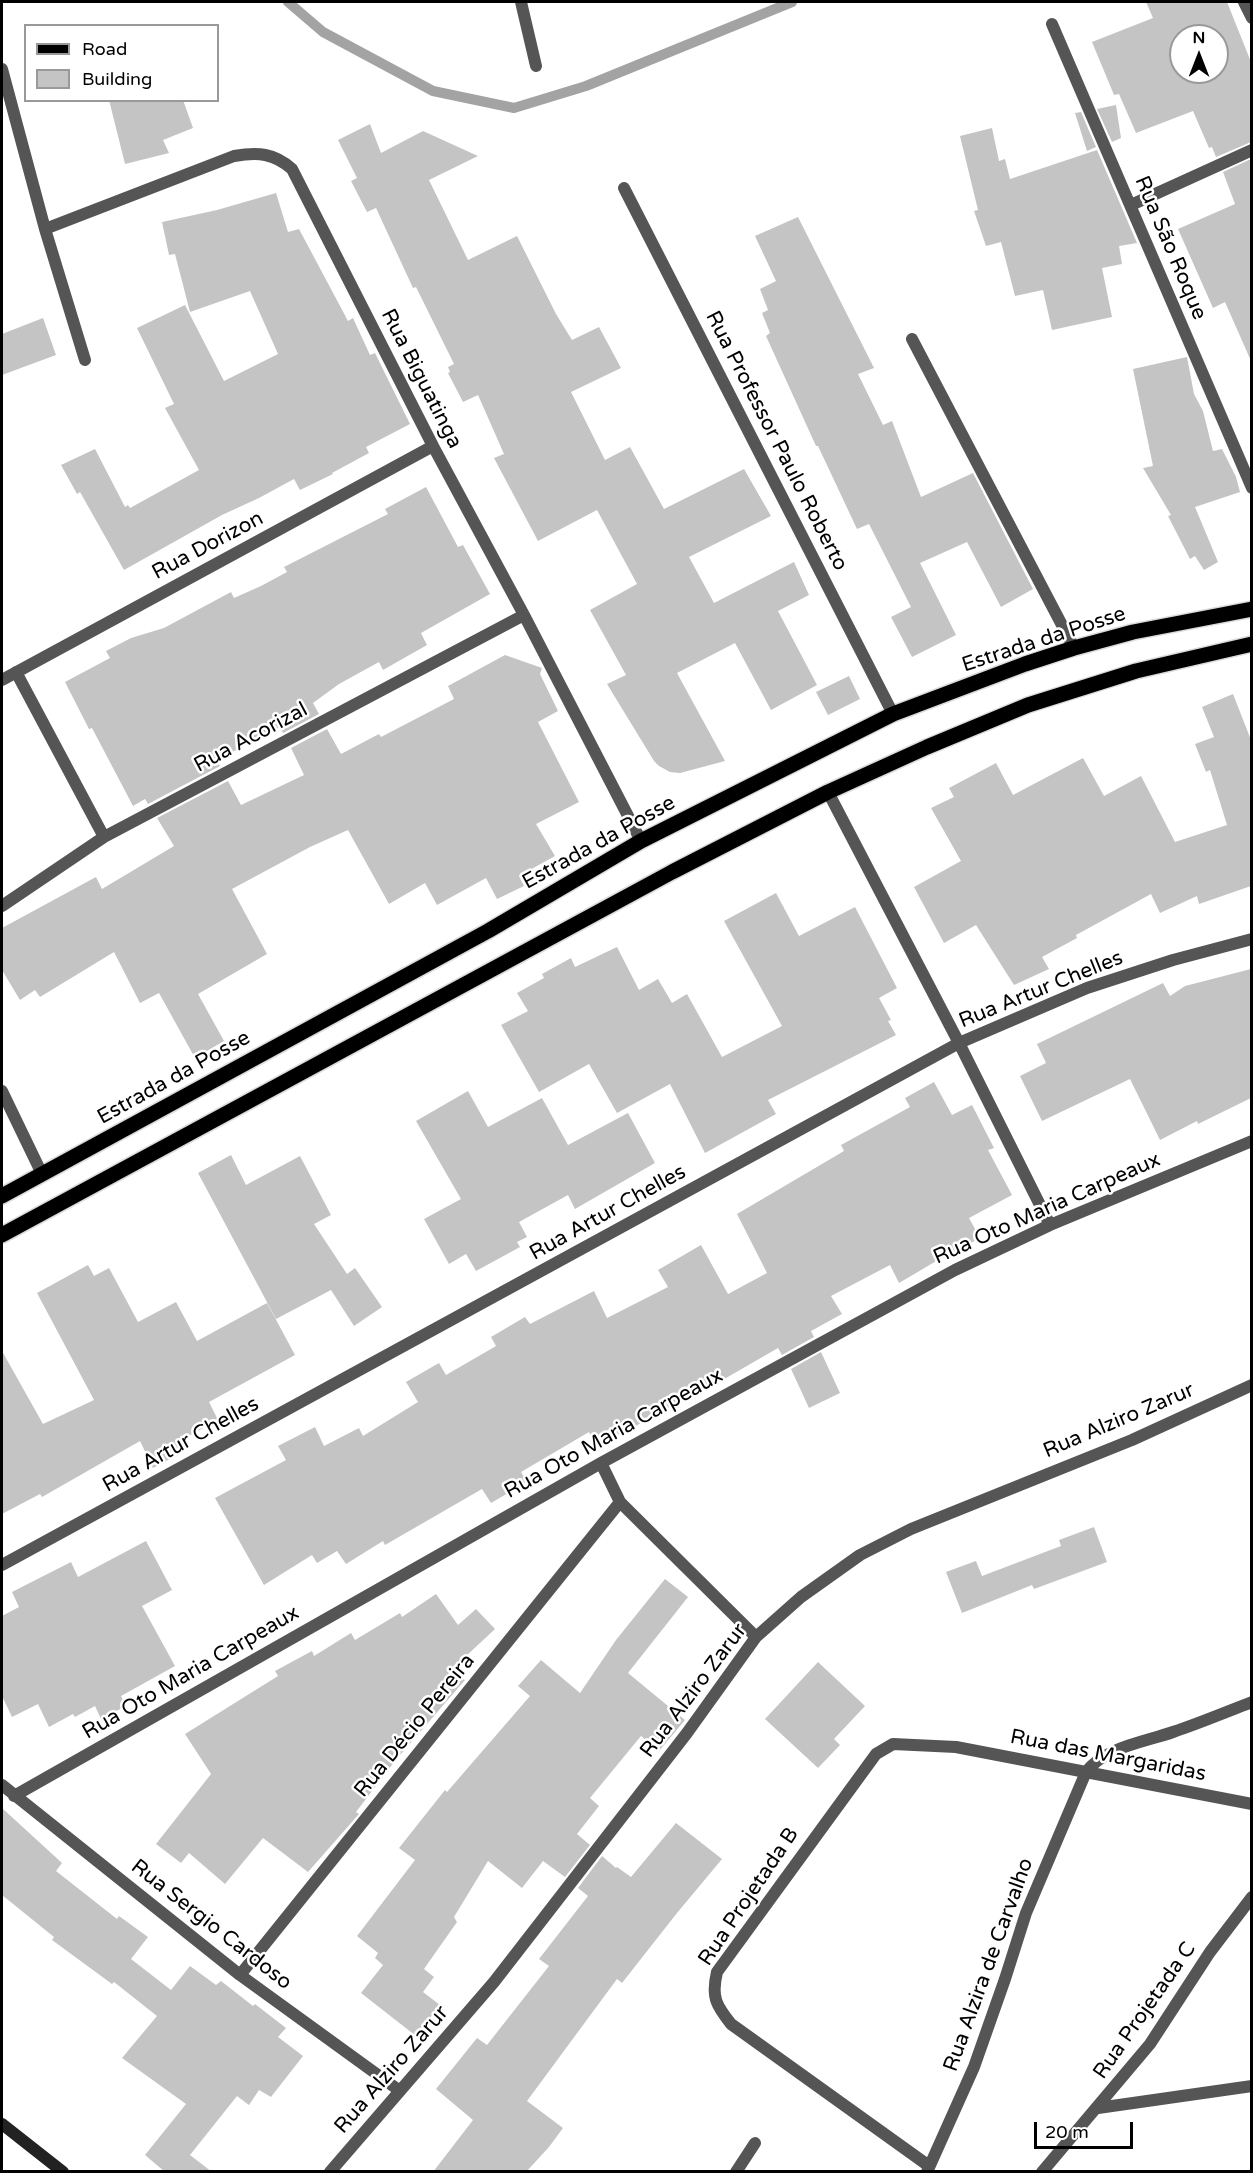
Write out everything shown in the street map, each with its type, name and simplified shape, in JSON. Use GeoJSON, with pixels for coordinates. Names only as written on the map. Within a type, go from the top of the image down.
{"type":"FeatureCollection","features":[{"type":"Feature","properties":{"kind":"main road","name":"Estrada da Posse"},"geometry":{"type":"LineString","coordinates":[[2,1196],[488,931],[641,840],[893,714],[1025,663],[1074,648],[1133,632],[1251,609]]}},
{"type":"Feature","properties":{"kind":"main road"},"geometry":{"type":"LineString","coordinates":[[2,1235],[672,872],[828,792],[1028,705],[1136,671],[1251,644]]}},
{"type":"Feature","properties":{"kind":"main road"},"geometry":{"type":"LineString","coordinates":[[2,2124],[63,2172]]}},
{"type":"Feature","properties":{"kind":"street"},"geometry":{"type":"LineString","coordinates":[[521,2],[536,66]]}},
{"type":"Feature","properties":{"kind":"street"},"geometry":{"type":"LineString","coordinates":[[1244,2],[1251,18]]}},
{"type":"Feature","properties":{"kind":"street","name":"Rua São Roque"},"geometry":{"type":"LineString","coordinates":[[1052,24],[1251,488]]}},
{"type":"Feature","properties":{"kind":"street"},"geometry":{"type":"LineString","coordinates":[[2,69],[45,229],[85,360]]}},
{"type":"Feature","properties":{"kind":"street"},"geometry":{"type":"LineString","coordinates":[[1131,205],[1251,150]]}},
{"type":"Feature","properties":{"kind":"street","name":"Rua Biguatinga"},"geometry":{"type":"LineString","coordinates":[[45,229],[234,156],[250,153],[279,158],[292,169],[433,446],[641,840]]}},
{"type":"Feature","properties":{"kind":"street","name":"Rua Professor Paulo Roberto"},"geometry":{"type":"LineString","coordinates":[[624,188],[893,714]]}},
{"type":"Feature","properties":{"kind":"street"},"geometry":{"type":"LineString","coordinates":[[912,339],[1074,648]]}},
{"type":"Feature","properties":{"kind":"street","name":"Rua Dorizon"},"geometry":{"type":"LineString","coordinates":[[2,680],[433,446]]}},
{"type":"Feature","properties":{"kind":"street","name":"Rua Acorizal"},"geometry":{"type":"LineString","coordinates":[[2,906],[104,837],[524,615]]}},
{"type":"Feature","properties":{"kind":"street"},"geometry":{"type":"LineString","coordinates":[[16,672],[104,837]]}},
{"type":"Feature","properties":{"kind":"street"},"geometry":{"type":"LineString","coordinates":[[828,792],[959,1043],[1050,1225]]}},
{"type":"Feature","properties":{"kind":"street","name":"Rua Artur Chelles"},"geometry":{"type":"LineString","coordinates":[[2,1565],[959,1043],[1087,988],[1173,960],[1251,939]]}},
{"type":"Feature","properties":{"kind":"street"},"geometry":{"type":"LineString","coordinates":[[2,1091],[42,1174]]}},
{"type":"Feature","properties":{"kind":"street","name":"Rua Oto Maria Carpeaux"},"geometry":{"type":"LineString","coordinates":[[14,1796],[601,1463],[955,1270],[1050,1225],[1251,1141]]}},
{"type":"Feature","properties":{"kind":"street","name":"Rua Alziro Zarur"},"geometry":{"type":"LineString","coordinates":[[330,2172],[494,1982],[687,1733],[756,1637],[801,1597],[860,1555],[910,1529],[1132,1440],[1251,1385]]}},
{"type":"Feature","properties":{"kind":"street"},"geometry":{"type":"LineString","coordinates":[[601,1463],[620,1502],[756,1637]]}},
{"type":"Feature","properties":{"kind":"street","name":"Rua Décio Pereira"},"geometry":{"type":"LineString","coordinates":[[240,1975],[620,1502]]}},
{"type":"Feature","properties":{"kind":"street"},"geometry":{"type":"LineString","coordinates":[[1086,1772],[1093,1762],[1108,1754],[1174,1732],[1251,1702]]}},
{"type":"Feature","properties":{"kind":"street","name":"Rua Projetada B"},"geometry":{"type":"LineString","coordinates":[[928,2169],[731,2024],[717,2006],[713,1989],[717,1972],[876,1754],[893,1744],[956,1747]]}},
{"type":"Feature","properties":{"kind":"street","name":"Rua das Margaridas"},"geometry":{"type":"LineString","coordinates":[[956,1747],[1251,1804]]}},
{"type":"Feature","properties":{"kind":"street","name":"Rua Alzira de Carvalho"},"geometry":{"type":"LineString","coordinates":[[928,2169],[974,2067],[1026,1913],[1086,1772]]}},
{"type":"Feature","properties":{"kind":"street","name":"Rua Sergio Cardoso"},"geometry":{"type":"LineString","coordinates":[[2,1785],[240,1975],[400,2091]]}},
{"type":"Feature","properties":{"kind":"street","name":"Rua Projetada C"},"geometry":{"type":"LineString","coordinates":[[1042,2172],[1150,2044],[1210,1952],[1251,1897]]}},
{"type":"Feature","properties":{"kind":"street"},"geometry":{"type":"LineString","coordinates":[[1098,2108],[1251,2086]]}},
{"type":"Feature","properties":{"kind":"street"},"geometry":{"type":"LineString","coordinates":[[736,2172],[755,2143]]}},
{"type":"Feature","properties":{"kind":"building"},"geometry":{"type":"Polygon","coordinates":[[[1146,2],[1227,2],[1251,62],[1251,142],[1216,157],[1212,147],[1209,148],[1193,111],[1136,133],[1119,94],[1114,95],[1092,42],[1153,18],[1146,2]]]}},
{"type":"Feature","properties":{"kind":"building"},"geometry":{"type":"Polygon","coordinates":[[[110,102],[184,102],[193,128],[163,140],[169,153],[125,164],[110,102]]]}},
{"type":"Feature","properties":{"kind":"building"},"geometry":{"type":"Polygon","coordinates":[[[1116,105],[1121,138],[1112,142],[1097,109],[1116,105]]]}},
{"type":"Feature","properties":{"kind":"building"},"geometry":{"type":"Polygon","coordinates":[[[1081,112],[1096,147],[1087,151],[1075,113],[1081,112]]]}},
{"type":"Feature","properties":{"kind":"building"},"geometry":{"type":"Polygon","coordinates":[[[370,124],[381,153],[423,131],[478,156],[429,180],[468,260],[517,236],[556,314],[572,340],[599,327],[621,368],[571,392],[605,460],[630,447],[664,509],[744,469],[771,516],[689,557],[714,603],[794,562],[809,595],[778,611],[817,685],[771,710],[735,643],[677,673],[725,761],[680,773],[670,772],[659,766],[607,684],[626,675],[590,610],[637,584],[597,510],[538,541],[494,458],[504,454],[478,395],[463,402],[448,373],[450,372],[448,367],[454,364],[416,287],[413,288],[376,208],[367,212],[351,181],[357,178],[338,140],[370,124]]]}},
{"type":"Feature","properties":{"kind":"building"},"geometry":{"type":"Polygon","coordinates":[[[992,128],[999,161],[1005,159],[1010,179],[1097,150],[1137,243],[1119,246],[1122,264],[1102,268],[1112,317],[1052,330],[1043,290],[1015,296],[1001,242],[986,246],[974,211],[978,210],[960,136],[992,128]]]}},
{"type":"Feature","properties":{"kind":"building"},"geometry":{"type":"Polygon","coordinates":[[[1251,159],[1251,361],[1225,302],[1213,308],[1178,229],[1235,204],[1223,172],[1251,159]]]}},
{"type":"Feature","properties":{"kind":"building"},"geometry":{"type":"Polygon","coordinates":[[[276,193],[288,232],[299,229],[348,321],[353,318],[370,355],[375,353],[410,424],[366,447],[369,453],[333,474],[300,490],[294,479],[222,515],[124,570],[80,492],[77,494],[61,465],[95,449],[125,507],[128,505],[130,508],[199,470],[165,408],[174,404],[137,328],[185,305],[224,381],[278,354],[250,291],[190,312],[175,254],[169,255],[162,222],[217,210],[276,193]]]}},
{"type":"Feature","properties":{"kind":"building"},"geometry":{"type":"Polygon","coordinates":[[[798,217],[874,368],[858,374],[883,425],[892,421],[921,497],[973,473],[1033,589],[1001,607],[967,542],[920,563],[956,635],[912,657],[891,617],[911,607],[869,524],[857,529],[766,336],[770,333],[762,313],[768,310],[760,289],[776,281],[755,236],[798,217]]]}},
{"type":"Feature","properties":{"kind":"building"},"geometry":{"type":"Polygon","coordinates":[[[43,318],[56,355],[2,375],[2,334],[43,318]]]}},
{"type":"Feature","properties":{"kind":"building"},"geometry":{"type":"Polygon","coordinates":[[[1187,357],[1194,394],[1203,411],[1213,451],[1222,449],[1236,477],[1240,492],[1195,507],[1218,562],[1204,570],[1195,556],[1190,559],[1168,516],[1171,515],[1143,468],[1153,466],[1133,369],[1187,357]]]}},
{"type":"Feature","properties":{"kind":"building"},"geometry":{"type":"Polygon","coordinates":[[[426,487],[458,547],[463,545],[490,594],[421,633],[427,645],[383,670],[379,662],[339,684],[313,703],[319,714],[283,733],[280,727],[217,760],[220,766],[148,804],[145,799],[133,806],[65,682],[110,658],[106,651],[131,638],[164,628],[231,592],[234,598],[287,572],[284,567],[388,514],[385,509],[426,487]]]}},
{"type":"Feature","properties":{"kind":"building"},"geometry":{"type":"Polygon","coordinates":[[[505,655],[542,668],[540,674],[558,711],[538,722],[579,802],[536,824],[555,856],[519,876],[524,886],[497,899],[486,878],[437,905],[425,883],[389,904],[348,830],[310,847],[232,889],[267,954],[198,994],[224,1041],[195,1058],[159,993],[140,1003],[114,952],[40,997],[35,990],[20,1000],[2,970],[2,928],[96,877],[102,889],[174,846],[157,818],[228,781],[241,805],[304,775],[291,748],[327,729],[341,754],[379,734],[381,737],[454,699],[448,686],[505,655]]]}},
{"type":"Feature","properties":{"kind":"building"},"geometry":{"type":"Polygon","coordinates":[[[849,676],[860,699],[828,715],[816,692],[849,676]]]}},
{"type":"Feature","properties":{"kind":"building"},"geometry":{"type":"Polygon","coordinates":[[[1233,694],[1251,740],[1251,886],[1199,904],[1197,896],[1160,913],[1151,894],[1076,935],[1077,938],[1042,957],[1049,969],[1014,985],[976,925],[944,943],[914,887],[961,861],[931,808],[954,797],[949,788],[996,763],[1013,795],[1083,758],[1104,796],[1141,776],[1175,842],[1227,825],[1210,770],[1206,772],[1195,744],[1214,737],[1202,707],[1233,694]]]}},
{"type":"Feature","properties":{"kind":"building"},"geometry":{"type":"Polygon","coordinates":[[[776,893],[799,936],[855,907],[897,988],[879,998],[896,1035],[768,1100],[776,1114],[705,1153],[670,1084],[617,1113],[589,1064],[539,1092],[501,1025],[528,1011],[517,993],[544,978],[542,974],[571,958],[575,967],[617,947],[639,990],[658,979],[672,1003],[687,994],[722,1057],[782,1026],[724,921],[776,893]]]}},
{"type":"Feature","properties":{"kind":"building"},"geometry":{"type":"Polygon","coordinates":[[[1251,969],[1251,1098],[1160,1140],[1130,1079],[1042,1121],[1020,1076],[1046,1063],[1037,1044],[1163,983],[1170,996],[1185,986],[1251,969]]]}},
{"type":"Feature","properties":{"kind":"building"},"geometry":{"type":"Polygon","coordinates":[[[934,1082],[952,1115],[972,1105],[994,1148],[988,1150],[1012,1195],[969,1218],[980,1238],[899,1283],[890,1265],[831,1296],[842,1314],[811,1331],[814,1337],[782,1355],[778,1348],[707,1389],[705,1385],[655,1416],[596,1446],[589,1432],[521,1472],[527,1482],[491,1503],[482,1489],[385,1545],[383,1541],[346,1564],[337,1551],[317,1563],[312,1555],[264,1585],[215,1498],[286,1460],[278,1446],[315,1427],[324,1446],[359,1428],[363,1436],[418,1402],[406,1382],[439,1363],[446,1375],[496,1346],[491,1337],[525,1317],[530,1324],[594,1291],[607,1318],[668,1287],[658,1270],[701,1245],[728,1294],[767,1273],[737,1214],[844,1151],[841,1145],[910,1107],[905,1098],[934,1082]]]}},
{"type":"Feature","properties":{"kind":"building"},"geometry":{"type":"Polygon","coordinates":[[[468,1091],[488,1127],[542,1098],[568,1145],[628,1113],[655,1163],[575,1209],[568,1195],[519,1222],[527,1237],[517,1242],[520,1247],[476,1271],[466,1254],[449,1264],[424,1219],[461,1199],[416,1121],[468,1091]]]}},
{"type":"Feature","properties":{"kind":"building"},"geometry":{"type":"Polygon","coordinates":[[[231,1155],[246,1185],[300,1156],[331,1215],[314,1224],[347,1274],[355,1268],[382,1307],[354,1326],[331,1290],[276,1319],[198,1173],[231,1155]]]}},
{"type":"Feature","properties":{"kind":"building"},"geometry":{"type":"Polygon","coordinates":[[[88,1265],[94,1276],[109,1268],[138,1322],[176,1302],[197,1341],[267,1303],[295,1355],[209,1402],[218,1420],[183,1439],[188,1449],[153,1468],[140,1441],[42,1497],[40,1494],[2,1514],[2,1351],[43,1424],[94,1400],[37,1293],[88,1265]]]}},
{"type":"Feature","properties":{"kind":"building"},"geometry":{"type":"Polygon","coordinates":[[[821,1352],[840,1393],[809,1408],[791,1369],[821,1352]]]}},
{"type":"Feature","properties":{"kind":"building"},"geometry":{"type":"Polygon","coordinates":[[[1094,1527],[1107,1562],[1034,1589],[1032,1585],[962,1613],[946,1572],[976,1561],[982,1576],[1061,1546],[1059,1540],[1094,1527]]]}},
{"type":"Feature","properties":{"kind":"building"},"geometry":{"type":"Polygon","coordinates":[[[146,1541],[172,1590],[142,1606],[175,1666],[121,1696],[126,1706],[101,1719],[95,1706],[75,1717],[73,1714],[49,1727],[38,1704],[12,1717],[2,1696],[2,1616],[19,1607],[12,1592],[71,1562],[78,1577],[146,1541]]]}},
{"type":"Feature","properties":{"kind":"building"},"geometry":{"type":"Polygon","coordinates":[[[665,1579],[688,1597],[628,1673],[685,1720],[659,1751],[641,1736],[590,1798],[599,1806],[577,1834],[590,1845],[565,1877],[543,1861],[522,1888],[488,1861],[454,1917],[457,1922],[424,1969],[434,1977],[423,1992],[440,2005],[416,2036],[361,1993],[383,1965],[375,1958],[378,1953],[357,1936],[415,1860],[399,1848],[445,1790],[447,1792],[530,1696],[518,1686],[541,1660],[580,1693],[616,1640],[665,1579]]]}},
{"type":"Feature","properties":{"kind":"building"},"geometry":{"type":"Polygon","coordinates":[[[436,1594],[458,1625],[476,1609],[495,1629],[448,1673],[465,1680],[395,1761],[356,1812],[359,1814],[308,1872],[263,1838],[225,1884],[189,1853],[181,1863],[156,1844],[211,1774],[185,1734],[278,1676],[275,1671],[312,1651],[314,1656],[351,1633],[355,1640],[400,1613],[402,1617],[436,1594]]]}},
{"type":"Feature","properties":{"kind":"building"},"geometry":{"type":"Polygon","coordinates":[[[818,1662],[865,1706],[834,1739],[840,1745],[818,1768],[765,1719],[818,1662]]]}},
{"type":"Feature","properties":{"kind":"building"},"geometry":{"type":"Polygon","coordinates":[[[2,1808],[62,1863],[56,1871],[117,1919],[119,1916],[148,1937],[131,1959],[171,1990],[190,1966],[216,1985],[221,1981],[286,2028],[278,2037],[303,2056],[271,2097],[259,2090],[249,2105],[237,2096],[190,2155],[212,2172],[165,2172],[145,2155],[186,2104],[122,2058],[157,2016],[114,1982],[112,1984],[52,1940],[54,1937],[2,1895],[2,1808]]]}},
{"type":"Feature","properties":{"kind":"building"},"geometry":{"type":"Polygon","coordinates":[[[676,1823],[722,1859],[622,1983],[617,1979],[527,2101],[563,2128],[526,2172],[433,2172],[473,2120],[436,2089],[477,2038],[487,2045],[549,1966],[539,1959],[588,1896],[578,1888],[602,1856],[631,1877],[676,1823]]]}},
{"type":"Feature","properties":{"kind":"waterway"},"geometry":{"type":"LineString","coordinates":[[288,2],[323,32],[433,91],[514,108],[586,86],[792,2]]}}]}
